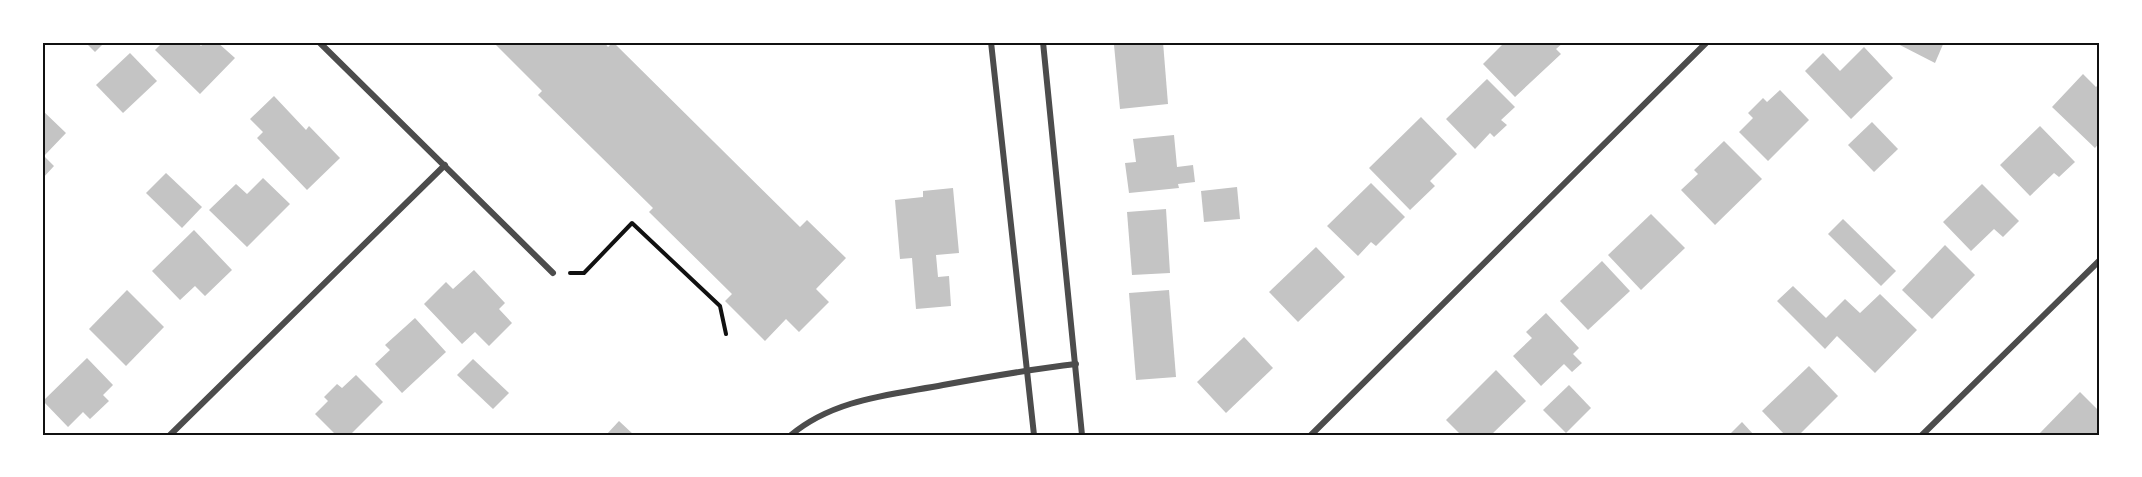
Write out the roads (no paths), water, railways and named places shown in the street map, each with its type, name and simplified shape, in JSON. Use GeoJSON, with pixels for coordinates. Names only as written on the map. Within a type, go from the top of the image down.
{"type":"FeatureCollection","features":[{"type":"Feature","properties":{"kind":"street"},"geometry":{"type":"LineString","coordinates":[[319,42],[553,273]]}},
{"type":"Feature","properties":{"kind":"street"},"geometry":{"type":"LineString","coordinates":[[991,42],[1029,369],[1034,435]]}},
{"type":"Feature","properties":{"kind":"street"},"geometry":{"type":"LineString","coordinates":[[1043,42],[1082,435]]}},
{"type":"Feature","properties":{"kind":"street"},"geometry":{"type":"LineString","coordinates":[[1311,435],[1707,42]]}},
{"type":"Feature","properties":{"kind":"street"},"geometry":{"type":"LineString","coordinates":[[170,435],[445,165]]}},
{"type":"Feature","properties":{"kind":"street"},"geometry":{"type":"LineString","coordinates":[[1922,435],[2100,260]]}},
{"type":"Feature","properties":{"kind":"street"},"geometry":{"type":"LineString","coordinates":[[791,435],[809,420],[849,403],[1029,369],[1076,364]]}}]}
